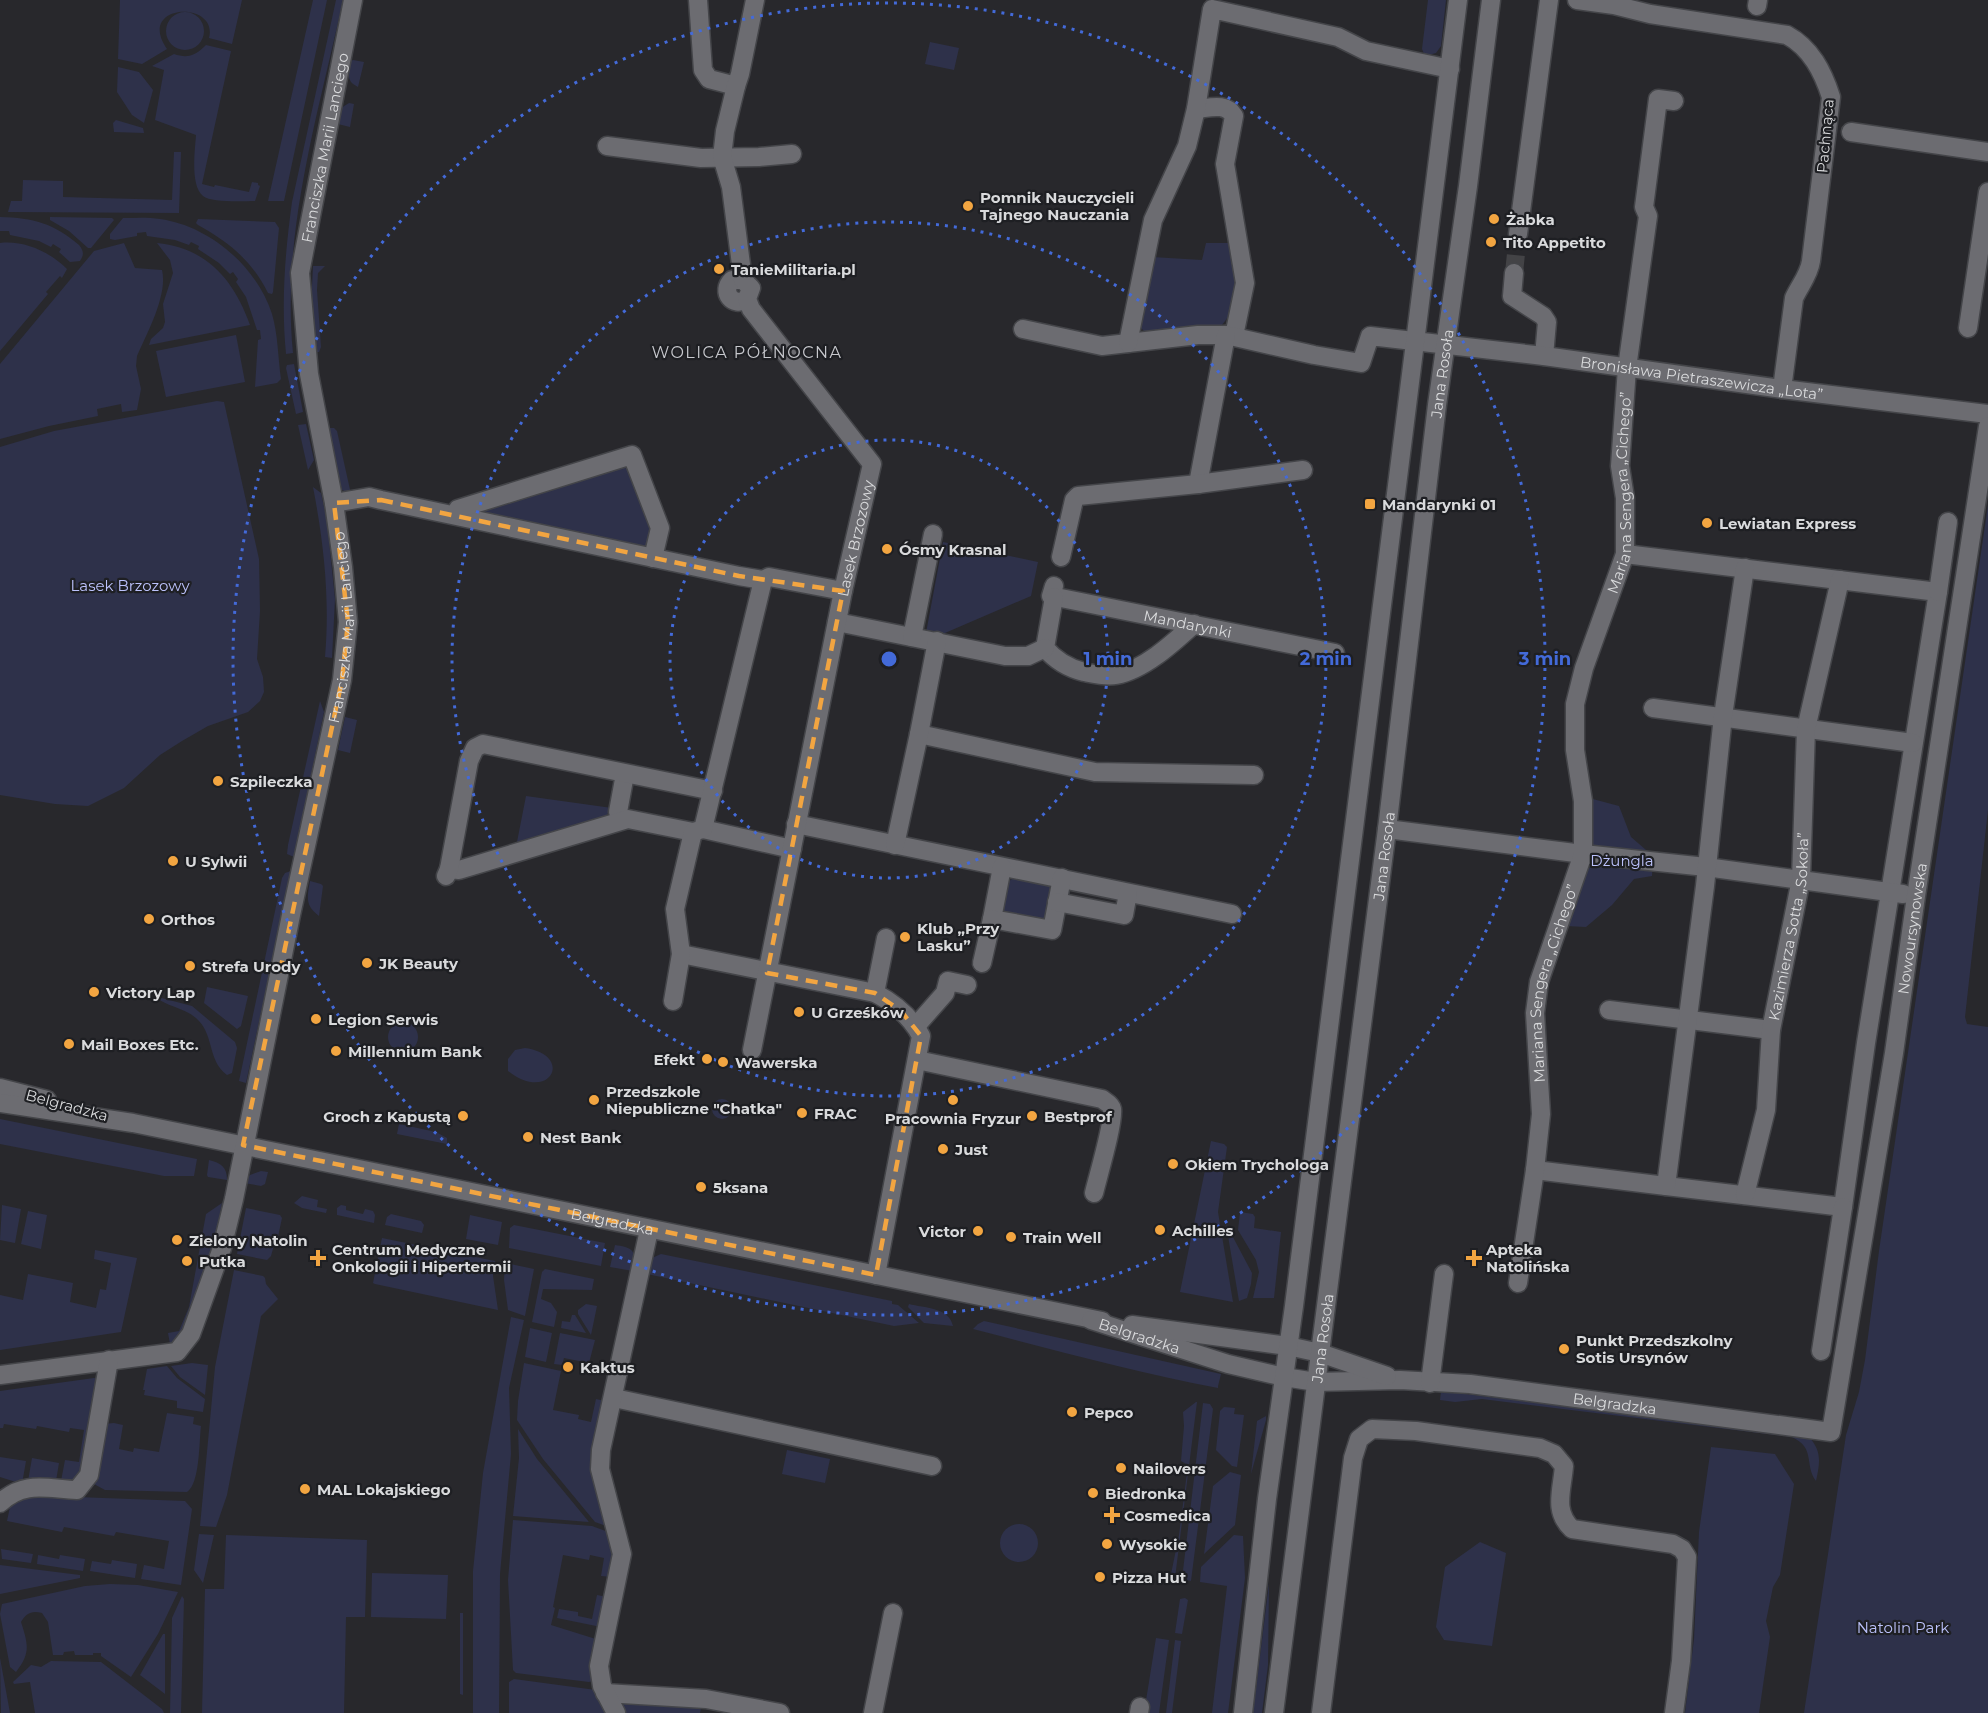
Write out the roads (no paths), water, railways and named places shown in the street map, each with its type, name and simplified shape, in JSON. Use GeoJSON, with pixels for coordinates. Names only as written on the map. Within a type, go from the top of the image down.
{"type":"FeatureCollection","features":[{"type":"Feature","properties":{"kind":"street","name":"Franciszka Marii Lanciego"},"geometry":{"type":"LineString","coordinates":[[109,1360],[177,1352],[191,1335],[222,1248],[342,680],[347,612],[342,554],[309,374],[300,273],[353,0]]}},
{"type":"Feature","properties":{"kind":"street"},"geometry":{"type":"LineString","coordinates":[[698,0],[703,70],[710,79],[736,86]]}},
{"type":"Feature","properties":{"kind":"street","name":"Lasek Brzozowy"},"geometry":{"type":"LineString","coordinates":[[752,1050],[843,591],[873,464],[751,309],[747,299],[751,288],[744,280],[731,187],[722,157],[725,131],[740,74],[755,0]]}},
{"type":"Feature","properties":{"kind":"street","name":"Jana Rosoła"},"geometry":{"type":"LineString","coordinates":[[1243,1713],[1267,1499],[1458,0]]}},
{"type":"Feature","properties":{"kind":"street","name":"Jana Rosoła"},"geometry":{"type":"LineString","coordinates":[[1274,1713],[1491,0]]}},
{"type":"Feature","properties":{"kind":"street"},"geometry":{"type":"LineString","coordinates":[[1518,234],[1549,0]]}},
{"type":"Feature","properties":{"kind":"street","name":"Pachnąca"},"geometry":{"type":"LineString","coordinates":[[1577,0],[1650,14],[1787,35],[1806,48],[1824,76],[1831,97],[1812,261],[1809,272],[1794,298],[1782,388]]}},
{"type":"Feature","properties":{"kind":"street"},"geometry":{"type":"LineString","coordinates":[[1128,343],[1153,220],[1187,146],[1196,109],[1212,9],[1338,37],[1366,51],[1450,69]]}},
{"type":"Feature","properties":{"kind":"street","name":"Mariana Sengera „Cichego”"},"geometry":{"type":"LineString","coordinates":[[1518,1283],[1541,1114],[1535,1013],[1539,982],[1583,854],[1583,801],[1575,750],[1575,704],[1584,668],[1625,554],[1624,498],[1620,466],[1627,368],[1648,216],[1644,207],[1658,99],[1674,101]]}},
{"type":"Feature","properties":{"kind":"street"},"geometry":{"type":"LineString","coordinates":[[1196,109],[1224,107],[1229,109],[1234,116],[1225,164],[1245,283],[1230,335],[1198,484]]}},
{"type":"Feature","properties":{"kind":"street"},"geometry":{"type":"LineString","coordinates":[[1851,132],[1988,152]]}},
{"type":"Feature","properties":{"kind":"street"},"geometry":{"type":"LineString","coordinates":[[607,146],[680,156],[759,158],[792,154]]}},
{"type":"Feature","properties":{"kind":"street"},"geometry":{"type":"LineString","coordinates":[[1968,328],[1988,192]]}},
{"type":"Feature","properties":{"kind":"street"},"geometry":{"type":"LineString","coordinates":[[1514,273],[1512,296],[1543,316],[1547,322],[1544,356]]}},
{"type":"Feature","properties":{"kind":"street"},"geometry":{"type":"LineString","coordinates":[[744,280],[732,280],[720,290],[735,302],[747,299]]}},
{"type":"Feature","properties":{"kind":"street"},"geometry":{"type":"LineString","coordinates":[[1023,328],[1102,346],[1198,335],[1230,335]]}},
{"type":"Feature","properties":{"kind":"street","name":"Bronisława Pietraszewicza „Lota”"},"geometry":{"type":"LineString","coordinates":[[1230,335],[1314,355],[1361,363],[1370,336],[1544,356],[1988,414]]}},
{"type":"Feature","properties":{"kind":"street","name":"Nowoursynowska"},"geometry":{"type":"LineString","coordinates":[[1831,1432],[1892,1064],[1988,426]]}},
{"type":"Feature","properties":{"kind":"street"},"geometry":{"type":"LineString","coordinates":[[456,515],[458,509],[636,452],[660,528],[653,558]]}},
{"type":"Feature","properties":{"kind":"street"},"geometry":{"type":"LineString","coordinates":[[1061,557],[1074,500],[1078,496],[1198,484],[1303,470]]}},
{"type":"Feature","properties":{"kind":"street"},"geometry":{"type":"LineString","coordinates":[[334,503],[369,498],[763,580],[769,577],[843,591]]}},
{"type":"Feature","properties":{"kind":"street"},"geometry":{"type":"LineString","coordinates":[[1821,1350],[1948,522]]}},
{"type":"Feature","properties":{"kind":"street"},"geometry":{"type":"LineString","coordinates":[[912,637],[933,534]]}},
{"type":"Feature","properties":{"kind":"street"},"geometry":{"type":"LineString","coordinates":[[1625,554],[1938,592]]}},
{"type":"Feature","properties":{"kind":"street"},"geometry":{"type":"LineString","coordinates":[[1666,1186],[1723,716],[1745,568]]}},
{"type":"Feature","properties":{"kind":"street"},"geometry":{"type":"LineString","coordinates":[[674,1002],[681,954],[675,909],[712,791],[763,580]]}},
{"type":"Feature","properties":{"kind":"street","name":"Kazimierza Sotta „Sokoła”"},"geometry":{"type":"LineString","coordinates":[[1745,1195],[1766,1110],[1771,1030],[1801,879],[1806,729],[1840,580]]}},
{"type":"Feature","properties":{"kind":"street","name":"Mandarynki"},"geometry":{"type":"LineString","coordinates":[[1044,648],[1054,592],[1335,653]]}},
{"type":"Feature","properties":{"kind":"street"},"geometry":{"type":"LineString","coordinates":[[837,622],[1016,657],[1028,656],[1044,648],[1060,663],[1080,671],[1115,676],[1134,669],[1160,653],[1194,624]]}},
{"type":"Feature","properties":{"kind":"street"},"geometry":{"type":"LineString","coordinates":[[895,845],[937,641]]}},
{"type":"Feature","properties":{"kind":"street"},"geometry":{"type":"LineString","coordinates":[[1653,708],[1913,743]]}},
{"type":"Feature","properties":{"kind":"street"},"geometry":{"type":"LineString","coordinates":[[919,734],[1095,772],[1254,775]]}},
{"type":"Feature","properties":{"kind":"street"},"geometry":{"type":"LineString","coordinates":[[712,791],[483,744],[475,748],[468,761],[447,873],[628,819],[792,849]]}},
{"type":"Feature","properties":{"kind":"street"},"geometry":{"type":"LineString","coordinates":[[622,820],[618,812],[625,774]]}},
{"type":"Feature","properties":{"kind":"street"},"geometry":{"type":"LineString","coordinates":[[796,824],[1232,914]]}},
{"type":"Feature","properties":{"kind":"street"},"geometry":{"type":"LineString","coordinates":[[1387,829],[1801,879],[1916,896]]}},
{"type":"Feature","properties":{"kind":"street"},"geometry":{"type":"LineString","coordinates":[[982,963],[1002,867]]}},
{"type":"Feature","properties":{"kind":"street"},"geometry":{"type":"LineString","coordinates":[[992,918],[1052,930],[1062,878]]}},
{"type":"Feature","properties":{"kind":"street"},"geometry":{"type":"LineString","coordinates":[[1057,902],[1124,915],[1128,893]]}},
{"type":"Feature","properties":{"kind":"street"},"geometry":{"type":"LineString","coordinates":[[875,993],[886,938]]}},
{"type":"Feature","properties":{"kind":"street"},"geometry":{"type":"LineString","coordinates":[[681,954],[875,993],[890,1001],[916,1026],[921,1036],[876,1275]]}},
{"type":"Feature","properties":{"kind":"street"},"geometry":{"type":"LineString","coordinates":[[916,1026],[945,993],[948,981],[967,985]]}},
{"type":"Feature","properties":{"kind":"street"},"geometry":{"type":"LineString","coordinates":[[1609,1010],[1771,1030]]}},
{"type":"Feature","properties":{"kind":"street"},"geometry":{"type":"LineString","coordinates":[[917,1060],[1102,1099],[1110,1104],[1112,1108],[1110,1124],[1094,1192]]}},
{"type":"Feature","properties":{"kind":"street","name":"Belgradzka"},"geometry":{"type":"LineString","coordinates":[[0,1088],[133,1123],[1091,1320],[1288,1346],[1320,1353],[1400,1380]]}},
{"type":"Feature","properties":{"kind":"street","name":"Belgradzka"},"geometry":{"type":"LineString","coordinates":[[0,1103],[133,1123]]}},
{"type":"Feature","properties":{"kind":"street"},"geometry":{"type":"LineString","coordinates":[[1535,1170],[1843,1207]]}},
{"type":"Feature","properties":{"kind":"street"},"geometry":{"type":"LineString","coordinates":[[616,1713],[605,1693],[598,1666],[626,1554],[600,1469],[601,1450],[649,1230]]}},
{"type":"Feature","properties":{"kind":"street"},"geometry":{"type":"LineString","coordinates":[[1430,1383],[1444,1274]]}},
{"type":"Feature","properties":{"kind":"street","name":"Belgradzka"},"geometry":{"type":"LineString","coordinates":[[1091,1320],[1215,1360],[1284,1377],[1316,1382],[1400,1380],[1470,1384],[1831,1432]]}},
{"type":"Feature","properties":{"kind":"street"},"geometry":{"type":"LineString","coordinates":[[0,1375],[109,1360],[89,1475],[85,1482],[77,1490],[21,1488],[9,1494],[0,1503]]}},
{"type":"Feature","properties":{"kind":"street"},"geometry":{"type":"LineString","coordinates":[[614,1398],[932,1466]]}},
{"type":"Feature","properties":{"kind":"street"},"geometry":{"type":"LineString","coordinates":[[1321,1713],[1353,1458],[1359,1439],[1372,1429],[1416,1431],[1540,1448],[1554,1454],[1564,1466],[1560,1511],[1563,1520],[1572,1529],[1673,1544],[1682,1549],[1687,1557],[1686,1581],[1681,1661],[1674,1713]]}},
{"type":"Feature","properties":{"kind":"street"},"geometry":{"type":"LineString","coordinates":[[873,1713],[893,1613]]}},
{"type":"Feature","properties":{"kind":"street"},"geometry":{"type":"LineString","coordinates":[[605,1693],[706,1699],[780,1713]]}},
{"type":"Feature","properties":{"kind":"tunnel"},"geometry":{"type":"LineString","coordinates":[[1514,273],[1518,234]]}},
{"type":"Feature","properties":{"kind":"place","name":"Pomnik Nauczycieli Tajnego Nauczania"},"geometry":{"type":"Point","coordinates":[968,206]}},
{"type":"Feature","properties":{"kind":"place","name":"Żabka"},"geometry":{"type":"Point","coordinates":[1494,219]}},
{"type":"Feature","properties":{"kind":"place","name":"Tito Appetito"},"geometry":{"type":"Point","coordinates":[1491,242]}},
{"type":"Feature","properties":{"kind":"place","name":"TanieMilitaria.pl"},"geometry":{"type":"Point","coordinates":[719,269]}},
{"type":"Feature","properties":{"kind":"place","name":"Mandarynki 01"},"geometry":{"type":"Point","coordinates":[1370,504]}},
{"type":"Feature","properties":{"kind":"place","name":"Lewiatan Express"},"geometry":{"type":"Point","coordinates":[1707,523]}},
{"type":"Feature","properties":{"kind":"place","name":"Ósmy Krasnal"},"geometry":{"type":"Point","coordinates":[887,549]}},
{"type":"Feature","properties":{"kind":"place","name":"Szpileczka"},"geometry":{"type":"Point","coordinates":[218,781]}},
{"type":"Feature","properties":{"kind":"place","name":"U Sylwii"},"geometry":{"type":"Point","coordinates":[173,861]}},
{"type":"Feature","properties":{"kind":"place","name":"Orthos"},"geometry":{"type":"Point","coordinates":[149,919]}},
{"type":"Feature","properties":{"kind":"place","name":"Klub „Przy Lasku”"},"geometry":{"type":"Point","coordinates":[905,937]}},
{"type":"Feature","properties":{"kind":"place","name":"JK Beauty"},"geometry":{"type":"Point","coordinates":[367,963]}},
{"type":"Feature","properties":{"kind":"place","name":"Strefa Urody"},"geometry":{"type":"Point","coordinates":[190,966]}},
{"type":"Feature","properties":{"kind":"place","name":"Victory Lap"},"geometry":{"type":"Point","coordinates":[94,992]}},
{"type":"Feature","properties":{"kind":"place","name":"U Grześków"},"geometry":{"type":"Point","coordinates":[799,1012]}},
{"type":"Feature","properties":{"kind":"place","name":"Legion Serwis"},"geometry":{"type":"Point","coordinates":[316,1019]}},
{"type":"Feature","properties":{"kind":"place","name":"Mail Boxes Etc."},"geometry":{"type":"Point","coordinates":[69,1044]}},
{"type":"Feature","properties":{"kind":"place","name":"Millennium Bank"},"geometry":{"type":"Point","coordinates":[336,1051]}},
{"type":"Feature","properties":{"kind":"place","name":"Efekt"},"geometry":{"type":"Point","coordinates":[707,1059]}},
{"type":"Feature","properties":{"kind":"place","name":"Wawerska"},"geometry":{"type":"Point","coordinates":[723,1062]}},
{"type":"Feature","properties":{"kind":"place","name":"Przedszkole Niepubliczne \"Chatka\""},"geometry":{"type":"Point","coordinates":[594,1100]}},
{"type":"Feature","properties":{"kind":"place","name":"Pracownia Fryzur"},"geometry":{"type":"Point","coordinates":[953,1100]}},
{"type":"Feature","properties":{"kind":"place","name":"FRAC"},"geometry":{"type":"Point","coordinates":[802,1113]}},
{"type":"Feature","properties":{"kind":"place","name":"Groch z Kapustą"},"geometry":{"type":"Point","coordinates":[463,1116]}},
{"type":"Feature","properties":{"kind":"place","name":"Bestprof"},"geometry":{"type":"Point","coordinates":[1032,1116]}},
{"type":"Feature","properties":{"kind":"place","name":"Nest Bank"},"geometry":{"type":"Point","coordinates":[528,1137]}},
{"type":"Feature","properties":{"kind":"place","name":"Just"},"geometry":{"type":"Point","coordinates":[943,1149]}},
{"type":"Feature","properties":{"kind":"place","name":"Okiem Trychologa"},"geometry":{"type":"Point","coordinates":[1173,1164]}},
{"type":"Feature","properties":{"kind":"place","name":"5ksana"},"geometry":{"type":"Point","coordinates":[701,1187]}},
{"type":"Feature","properties":{"kind":"place","name":"Achilles"},"geometry":{"type":"Point","coordinates":[1160,1230]}},
{"type":"Feature","properties":{"kind":"place","name":"Victor"},"geometry":{"type":"Point","coordinates":[978,1231]}},
{"type":"Feature","properties":{"kind":"place","name":"Train Well"},"geometry":{"type":"Point","coordinates":[1011,1237]}},
{"type":"Feature","properties":{"kind":"place","name":"Zielony Natolin"},"geometry":{"type":"Point","coordinates":[177,1240]}},
{"type":"Feature","properties":{"kind":"place","name":"Centrum Medyczne Onkologii i Hipertermii"},"geometry":{"type":"Point","coordinates":[318,1258]}},
{"type":"Feature","properties":{"kind":"place","name":"Apteka Natolińska"},"geometry":{"type":"Point","coordinates":[1474,1258]}},
{"type":"Feature","properties":{"kind":"place","name":"Putka"},"geometry":{"type":"Point","coordinates":[187,1261]}},
{"type":"Feature","properties":{"kind":"place","name":"Punkt Przedszkolny Sotis Ursynów"},"geometry":{"type":"Point","coordinates":[1564,1349]}},
{"type":"Feature","properties":{"kind":"place","name":"Kaktus"},"geometry":{"type":"Point","coordinates":[568,1367]}},
{"type":"Feature","properties":{"kind":"place","name":"Pepco"},"geometry":{"type":"Point","coordinates":[1072,1412]}},
{"type":"Feature","properties":{"kind":"place","name":"Nailovers"},"geometry":{"type":"Point","coordinates":[1121,1468]}},
{"type":"Feature","properties":{"kind":"place","name":"MAL Lokajskiego"},"geometry":{"type":"Point","coordinates":[305,1489]}},
{"type":"Feature","properties":{"kind":"place","name":"Biedronka"},"geometry":{"type":"Point","coordinates":[1093,1493]}},
{"type":"Feature","properties":{"kind":"place","name":"Cosmedica"},"geometry":{"type":"Point","coordinates":[1112,1515]}},
{"type":"Feature","properties":{"kind":"place","name":"Wysokie"},"geometry":{"type":"Point","coordinates":[1107,1544]}},
{"type":"Feature","properties":{"kind":"place","name":"Pizza Hut"},"geometry":{"type":"Point","coordinates":[1100,1577]}},
{"type":"Feature","properties":{"kind":"district","name":"WOLICA PÓŁNOCNA"},"geometry":{"type":"Point","coordinates":[747,352]}},
{"type":"Feature","properties":{"kind":"park label","name":"Dżungla"},"geometry":{"type":"Point","coordinates":[1622,860]}},
{"type":"Feature","properties":{"kind":"park label","name":"Natolin Park"},"geometry":{"type":"Point","coordinates":[1903,1627]}}]}
